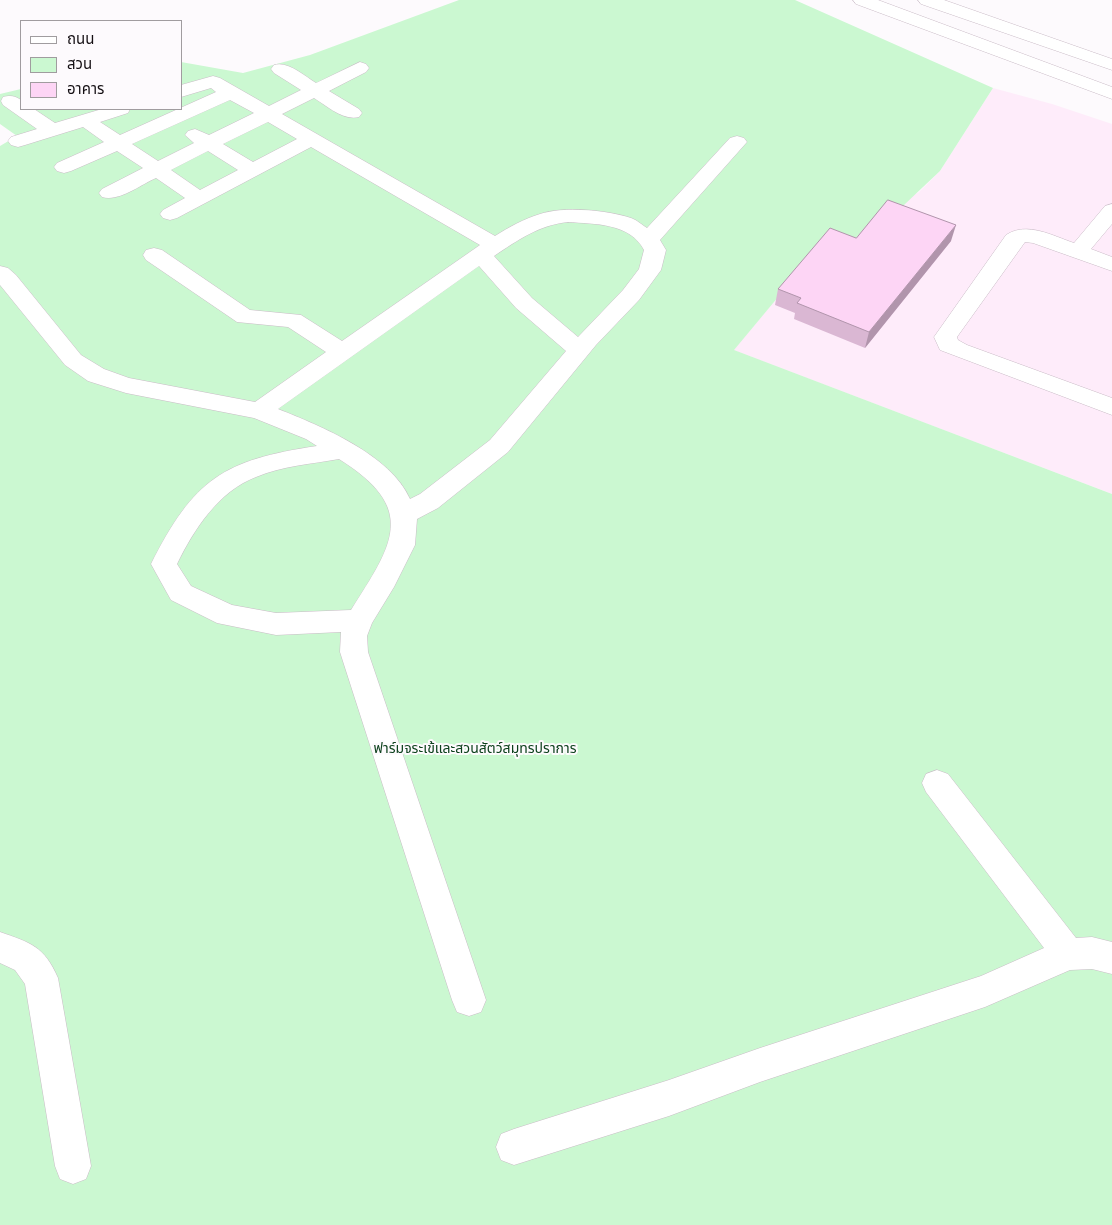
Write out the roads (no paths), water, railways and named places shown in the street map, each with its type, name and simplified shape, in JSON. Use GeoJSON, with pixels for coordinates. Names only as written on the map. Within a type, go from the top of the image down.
{"type":"FeatureCollection","features":[{"type":"Feature","properties":{"kind":"street"},"geometry":{"type":"LineString","coordinates":[[862,0],[1112,93]]}},
{"type":"Feature","properties":{"kind":"street"},"geometry":{"type":"LineString","coordinates":[[927,0],[1112,65]]}},
{"type":"Feature","properties":{"kind":"street"},"geometry":{"type":"LineString","coordinates":[[109,193],[360,68]]}},
{"type":"Feature","properties":{"kind":"street"},"geometry":{"type":"LineString","coordinates":[[280,69],[352,114]]}},
{"type":"Feature","properties":{"kind":"street"},"geometry":{"type":"LineString","coordinates":[[182,91],[214,82],[311,138],[488,250],[524,303],[580,350]]}},
{"type":"Feature","properties":{"kind":"street"},"geometry":{"type":"LineString","coordinates":[[182,107],[231,92]]}},
{"type":"Feature","properties":{"kind":"street"},"geometry":{"type":"LineString","coordinates":[[10,101],[20,108]]}},
{"type":"Feature","properties":{"kind":"street"},"geometry":{"type":"LineString","coordinates":[[23,110],[52,130]]}},
{"type":"Feature","properties":{"kind":"street"},"geometry":{"type":"LineString","coordinates":[[18,141],[113,110]]}},
{"type":"Feature","properties":{"kind":"street"},"geometry":{"type":"LineString","coordinates":[[64,168],[119,143],[161,114],[174,110]]}},
{"type":"Feature","properties":{"kind":"street"},"geometry":{"type":"LineString","coordinates":[[161,114],[251,170]]}},
{"type":"Feature","properties":{"kind":"street"},"geometry":{"type":"LineString","coordinates":[[85,120],[199,198]]}},
{"type":"Feature","properties":{"kind":"street"},"geometry":{"type":"LineString","coordinates":[[170,214],[311,138]]}},
{"type":"Feature","properties":{"kind":"street"},"geometry":{"type":"LineString","coordinates":[[649,239],[737,142]]}},
{"type":"Feature","properties":{"kind":"street"},"geometry":{"type":"LineString","coordinates":[[1078,252],[1112,210]]}},
{"type":"Feature","properties":{"kind":"street"},"geometry":{"type":"LineString","coordinates":[[259,412],[342,352],[519,230],[547,218],[568,216],[601,218],[626,223],[649,239],[654,250],[650,270],[631,295],[580,350],[499,446],[429,501],[404,514]]}},
{"type":"Feature","properties":{"kind":"street"},"geometry":{"type":"LineString","coordinates":[[1112,264],[1037,237],[1022,235],[1014,240],[945,337],[948,345],[959,350],[1112,408]]}},
{"type":"Feature","properties":{"kind":"street"},"geometry":{"type":"LineString","coordinates":[[154,255],[245,317],[292,320],[342,352]]}},
{"type":"Feature","properties":{"kind":"street"},"geometry":{"type":"LineString","coordinates":[[0,273],[8,280],[73,360],[96,375],[126,385],[259,412],[315,433],[367,465],[395,493],[404,514],[402,545],[384,580],[359,620],[353,636],[354,652],[469,1000]]}},
{"type":"Feature","properties":{"kind":"street"},"geometry":{"type":"LineString","coordinates":[[342,450],[274,462],[244,472],[210,494],[176,537],[164,564],[181,593],[227,616],[276,624],[359,620]]}},
{"type":"Feature","properties":{"kind":"street"},"geometry":{"type":"LineString","coordinates":[[937,783],[1068,954]]}},
{"type":"Feature","properties":{"kind":"street"},"geometry":{"type":"LineString","coordinates":[[0,946],[27,959],[40,978],[73,1166]]}},
{"type":"Feature","properties":{"kind":"street"},"geometry":{"type":"LineString","coordinates":[[514,1147],[669,1098],[760,1065],[985,991],[1068,954],[1092,953],[1112,958]]}},
{"type":"Feature","properties":{"kind":"park label","name":"ฟาร์มจระเข้และสวนสัตว์สมุทรปราการ"},"geometry":{"type":"Point","coordinates":[475,749]}}]}
